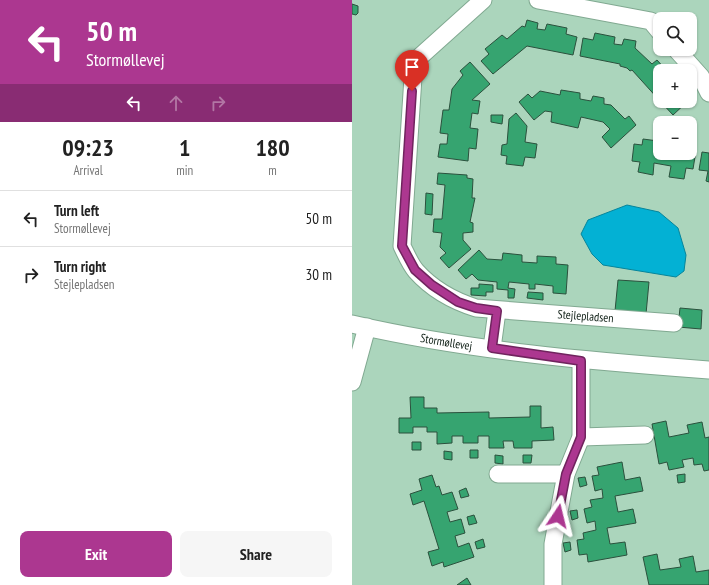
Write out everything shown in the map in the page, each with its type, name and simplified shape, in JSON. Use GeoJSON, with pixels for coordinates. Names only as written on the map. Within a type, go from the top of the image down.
{"type":"FeatureCollection","features":[{"type":"Feature","properties":{"kind":"street","name":"Stejlepladsen"},"geometry":{"type":"LineString","coordinates":[[483,0],[414,62],[402,246],[415,270],[432,285],[458,302],[476,308],[497,311],[674,323]]}},
{"type":"Feature","properties":{"kind":"street"},"geometry":{"type":"LineString","coordinates":[[538,0],[650,21],[653,24]]}},
{"type":"Feature","properties":{"kind":"street"},"geometry":{"type":"LineString","coordinates":[[682,56],[701,77],[709,93]]}},
{"type":"Feature","properties":{"kind":"street"},"geometry":{"type":"LineString","coordinates":[[492,348],[497,311]]}},
{"type":"Feature","properties":{"kind":"street"},"geometry":{"type":"LineString","coordinates":[[352,382],[359,326]]}},
{"type":"Feature","properties":{"kind":"street","name":"Stormøllevej"},"geometry":{"type":"LineString","coordinates":[[359,326],[581,361],[709,370]]}},
{"type":"Feature","properties":{"kind":"street"},"geometry":{"type":"LineString","coordinates":[[553,585],[553,544],[566,474],[581,437],[581,361]]}},
{"type":"Feature","properties":{"kind":"street"},"geometry":{"type":"LineString","coordinates":[[581,437],[645,435]]}},
{"type":"Feature","properties":{"kind":"street"},"geometry":{"type":"LineString","coordinates":[[498,474],[566,474]]}},
{"type":"Feature","properties":{"kind":"water"},"geometry":{"type":"Polygon","coordinates":[[[627,205],[659,212],[678,228],[686,255],[684,271],[676,277],[603,265],[592,254],[581,234],[588,220],[627,205]]]}},
{"type":"Feature","properties":{"kind":"building"},"geometry":{"type":"Polygon","coordinates":[[[352,4],[358,6],[358,13],[356,15],[352,14],[352,4]]]}},
{"type":"Feature","properties":{"kind":"building"},"geometry":{"type":"Polygon","coordinates":[[[527,20],[538,23],[537,29],[545,30],[547,24],[567,28],[566,34],[577,37],[573,55],[527,46],[493,74],[481,61],[489,54],[485,49],[502,35],[507,39],[522,26],[525,27],[527,20]]]}},
{"type":"Feature","properties":{"kind":"building"},"geometry":{"type":"Polygon","coordinates":[[[595,33],[615,37],[614,44],[622,45],[624,39],[636,41],[635,48],[652,64],[657,60],[661,64],[653,64],[653,93],[632,70],[630,71],[627,68],[620,66],[620,64],[580,56],[583,38],[593,40],[595,33]]]}},
{"type":"Feature","properties":{"kind":"building"},"geometry":{"type":"Polygon","coordinates":[[[470,62],[490,84],[472,100],[480,101],[478,114],[472,113],[470,128],[478,129],[476,149],[469,148],[468,161],[438,157],[440,144],[447,144],[448,134],[440,133],[443,110],[449,110],[452,89],[463,75],[460,71],[470,62]]]}},
{"type":"Feature","properties":{"kind":"building"},"geometry":{"type":"Polygon","coordinates":[[[561,90],[580,93],[580,99],[591,101],[593,96],[604,98],[604,104],[611,105],[625,119],[629,116],[636,125],[611,148],[602,137],[610,129],[603,122],[581,117],[578,128],[551,122],[552,112],[545,111],[534,120],[519,102],[528,94],[532,98],[540,91],[560,95],[561,90]]]}},
{"type":"Feature","properties":{"kind":"building"},"geometry":{"type":"Polygon","coordinates":[[[666,108],[680,108],[673,115],[666,108]]]}},
{"type":"Feature","properties":{"kind":"building"},"geometry":{"type":"Polygon","coordinates":[[[516,113],[527,126],[525,142],[537,144],[535,158],[525,157],[523,166],[506,164],[507,156],[501,155],[502,145],[507,144],[509,119],[516,113]]]}},
{"type":"Feature","properties":{"kind":"building"},"geometry":{"type":"Polygon","coordinates":[[[491,115],[503,115],[502,124],[491,122],[491,115]]]}},
{"type":"Feature","properties":{"kind":"building"},"geometry":{"type":"Polygon","coordinates":[[[643,139],[653,140],[653,160],[694,160],[693,169],[686,168],[684,179],[669,177],[671,166],[654,163],[653,175],[638,172],[640,162],[632,161],[634,144],[642,145],[643,139]]]}},
{"type":"Feature","properties":{"kind":"building"},"geometry":{"type":"Polygon","coordinates":[[[702,152],[709,153],[709,182],[706,181],[708,171],[699,170],[702,152]]]}},
{"type":"Feature","properties":{"kind":"building"},"geometry":{"type":"Polygon","coordinates":[[[438,173],[467,175],[467,178],[473,179],[472,198],[475,198],[470,222],[473,223],[473,232],[463,233],[463,240],[471,249],[449,268],[440,258],[446,253],[440,247],[442,233],[433,232],[434,219],[442,219],[445,185],[437,184],[438,173]]]}},
{"type":"Feature","properties":{"kind":"building"},"geometry":{"type":"Polygon","coordinates":[[[426,193],[433,194],[432,215],[425,214],[426,193]]]}},
{"type":"Feature","properties":{"kind":"building"},"geometry":{"type":"Polygon","coordinates":[[[479,250],[487,259],[502,260],[503,253],[522,255],[522,262],[537,263],[537,256],[556,257],[556,264],[568,265],[566,294],[553,293],[553,286],[535,284],[535,289],[529,289],[529,284],[509,282],[508,288],[515,289],[514,298],[508,298],[508,290],[497,289],[497,282],[478,280],[472,274],[466,279],[458,270],[479,250]]]}},
{"type":"Feature","properties":{"kind":"building"},"geometry":{"type":"Polygon","coordinates":[[[618,280],[649,282],[646,314],[615,311],[618,280]]]}},
{"type":"Feature","properties":{"kind":"building"},"geometry":{"type":"Polygon","coordinates":[[[479,284],[493,285],[493,292],[486,292],[486,296],[471,295],[471,288],[479,288],[479,284]]]}},
{"type":"Feature","properties":{"kind":"building"},"geometry":{"type":"Polygon","coordinates":[[[528,292],[543,293],[543,300],[527,298],[528,292]]]}},
{"type":"Feature","properties":{"kind":"building"},"geometry":{"type":"Polygon","coordinates":[[[680,308],[702,310],[701,329],[678,327],[680,308]]]}},
{"type":"Feature","properties":{"kind":"building"},"geometry":{"type":"Polygon","coordinates":[[[410,397],[424,397],[424,408],[437,408],[437,413],[489,412],[489,418],[530,417],[530,406],[541,406],[541,428],[553,427],[554,440],[532,441],[532,448],[514,448],[513,441],[503,441],[504,448],[489,448],[489,436],[478,436],[478,443],[463,443],[463,436],[452,436],[452,443],[437,444],[437,432],[427,432],[427,427],[413,427],[413,433],[399,433],[399,418],[411,418],[410,397]]]}},
{"type":"Feature","properties":{"kind":"building"},"geometry":{"type":"Polygon","coordinates":[[[666,421],[669,437],[689,433],[687,425],[702,422],[705,438],[709,437],[709,470],[704,471],[702,464],[694,465],[693,458],[682,460],[684,467],[669,470],[667,462],[659,464],[652,424],[666,421]]]}},
{"type":"Feature","properties":{"kind":"building"},"geometry":{"type":"Polygon","coordinates":[[[412,442],[421,442],[421,450],[412,450],[412,442]]]}},
{"type":"Feature","properties":{"kind":"building"},"geometry":{"type":"Polygon","coordinates":[[[470,450],[478,450],[478,458],[470,458],[470,450]]]}},
{"type":"Feature","properties":{"kind":"building"},"geometry":{"type":"Polygon","coordinates":[[[444,451],[452,452],[452,460],[444,459],[444,451]]]}},
{"type":"Feature","properties":{"kind":"building"},"geometry":{"type":"Polygon","coordinates":[[[495,455],[503,456],[503,464],[495,463],[495,455]]]}},
{"type":"Feature","properties":{"kind":"building"},"geometry":{"type":"Polygon","coordinates":[[[523,455],[532,455],[531,463],[523,463],[523,455]]]}},
{"type":"Feature","properties":{"kind":"building"},"geometry":{"type":"Polygon","coordinates":[[[622,462],[625,480],[640,477],[643,491],[615,496],[618,512],[633,509],[636,523],[607,528],[610,544],[625,542],[627,555],[588,562],[587,554],[579,555],[577,540],[584,539],[583,533],[596,530],[595,521],[587,523],[584,509],[592,507],[590,500],[603,498],[602,489],[595,491],[592,476],[599,475],[597,467],[622,462]]]}},
{"type":"Feature","properties":{"kind":"building"},"geometry":{"type":"Polygon","coordinates":[[[685,474],[685,482],[678,483],[677,475],[685,474]]]}},
{"type":"Feature","properties":{"kind":"building"},"geometry":{"type":"Polygon","coordinates":[[[432,475],[436,487],[439,486],[442,495],[452,492],[458,509],[447,512],[450,522],[461,519],[465,533],[455,536],[458,547],[469,543],[474,557],[444,567],[443,562],[432,566],[428,552],[439,549],[424,501],[413,505],[410,494],[422,490],[419,479],[432,475]]]}},
{"type":"Feature","properties":{"kind":"building"},"geometry":{"type":"Polygon","coordinates":[[[585,477],[587,485],[580,487],[578,478],[585,477]]]}},
{"type":"Feature","properties":{"kind":"building"},"geometry":{"type":"Polygon","coordinates":[[[466,488],[469,496],[461,498],[459,491],[466,488]]]}},
{"type":"Feature","properties":{"kind":"building"},"geometry":{"type":"Polygon","coordinates":[[[577,510],[578,518],[572,520],[570,511],[577,510]]]}},
{"type":"Feature","properties":{"kind":"building"},"geometry":{"type":"Polygon","coordinates":[[[474,515],[477,523],[469,525],[467,517],[474,515]]]}},
{"type":"Feature","properties":{"kind":"building"},"geometry":{"type":"Polygon","coordinates":[[[483,539],[485,547],[477,549],[475,542],[483,539]]]}},
{"type":"Feature","properties":{"kind":"building"},"geometry":{"type":"Polygon","coordinates":[[[570,542],[571,550],[565,552],[563,543],[570,542]]]}},
{"type":"Feature","properties":{"kind":"building"},"geometry":{"type":"Polygon","coordinates":[[[657,554],[660,570],[681,567],[679,559],[693,556],[696,572],[709,570],[709,585],[649,585],[643,557],[657,554]]]}},
{"type":"Feature","properties":{"kind":"building"},"geometry":{"type":"Polygon","coordinates":[[[467,578],[471,585],[457,585],[467,578]]]}},
{"type":"Feature","properties":{"kind":"route"},"geometry":{"type":"LineString","coordinates":[[412,91],[402,246],[415,270],[432,285],[458,302],[476,308],[497,311],[492,348],[581,361],[581,437],[566,474],[558,516]]}}]}
